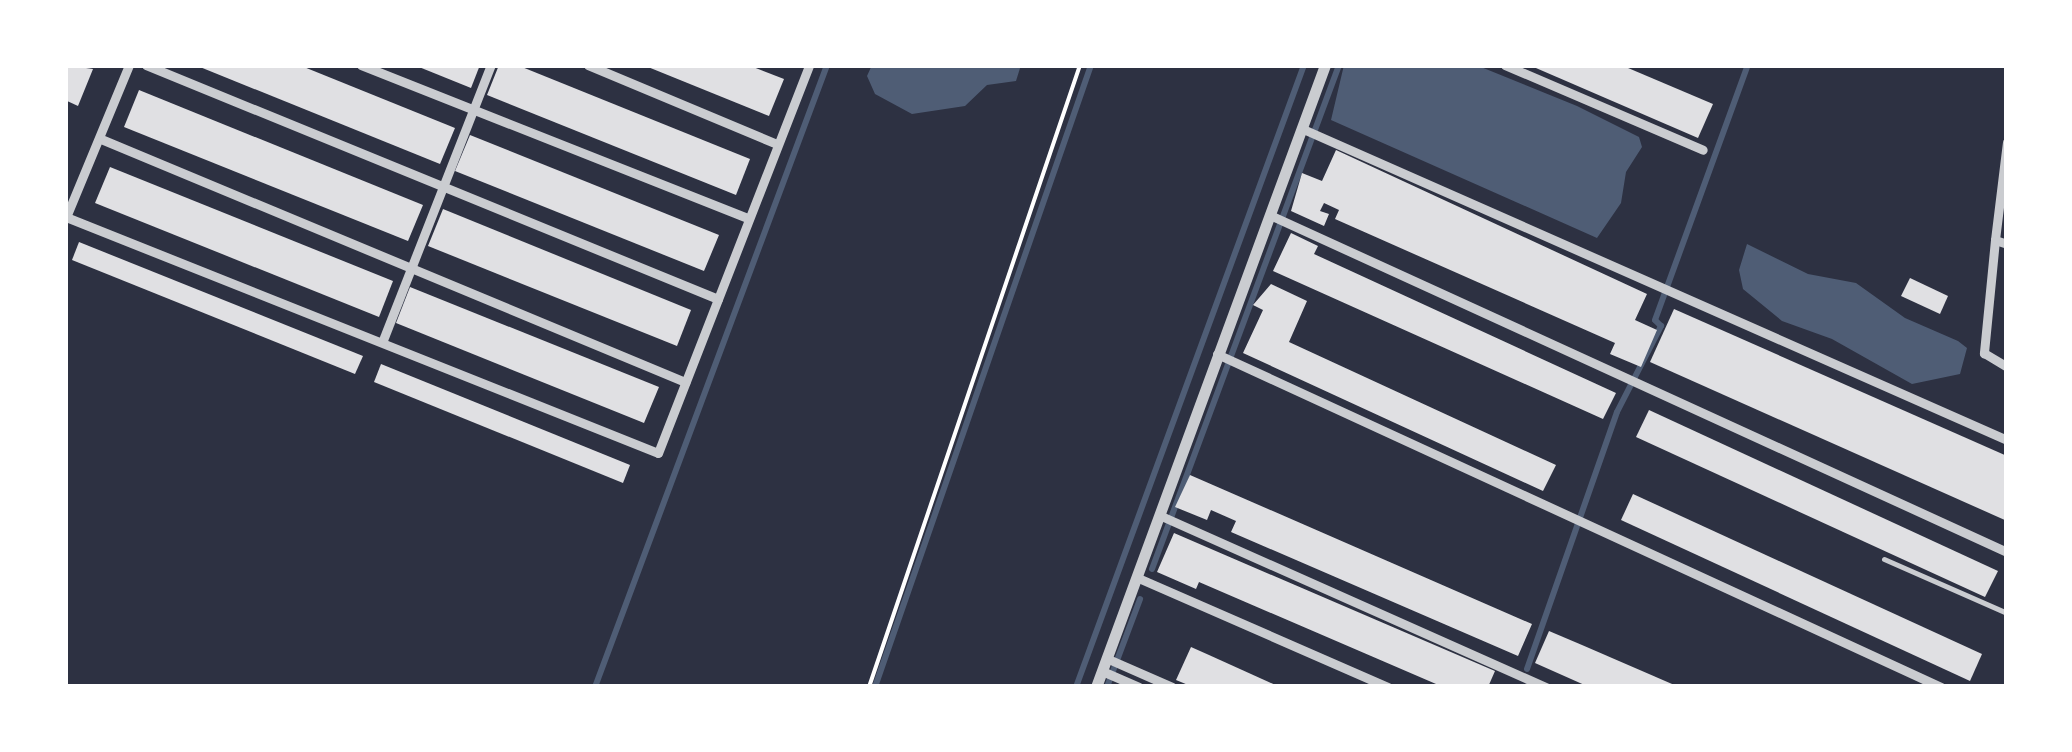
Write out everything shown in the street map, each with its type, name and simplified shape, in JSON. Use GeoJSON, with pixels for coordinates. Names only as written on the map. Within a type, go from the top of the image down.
{"type":"FeatureCollection","features":[{"type":"Feature","properties":{"kind":"street"},"geometry":{"type":"LineString","coordinates":[[128,65],[102,139],[66,217],[658,453],[807,66]]}},
{"type":"Feature","properties":{"kind":"street"},"geometry":{"type":"LineString","coordinates":[[146,65],[718,299]]}},
{"type":"Feature","properties":{"kind":"street"},"geometry":{"type":"LineString","coordinates":[[361,65],[749,220]]}},
{"type":"Feature","properties":{"kind":"street"},"geometry":{"type":"LineString","coordinates":[[382,340],[491,65]]}},
{"type":"Feature","properties":{"kind":"street"},"geometry":{"type":"LineString","coordinates":[[588,65],[778,144]]}},
{"type":"Feature","properties":{"kind":"street"},"geometry":{"type":"LineString","coordinates":[[1096,687],[1112,668],[1139,578],[1167,518],[1278,218],[1326,65]]}},
{"type":"Feature","properties":{"kind":"street"},"geometry":{"type":"LineString","coordinates":[[1505,65],[1704,150]]}},
{"type":"Feature","properties":{"kind":"street"},"geometry":{"type":"LineString","coordinates":[[1307,130],[2007,440]]}},
{"type":"Feature","properties":{"kind":"street"},"geometry":{"type":"LineString","coordinates":[[102,139],[686,382]]}},
{"type":"Feature","properties":{"kind":"street"},"geometry":{"type":"LineString","coordinates":[[2007,142],[1984,352],[2007,367]]}},
{"type":"Feature","properties":{"kind":"street"},"geometry":{"type":"LineString","coordinates":[[1278,218],[2007,552]]}},
{"type":"Feature","properties":{"kind":"street"},"geometry":{"type":"LineString","coordinates":[[1995,240],[2007,244]]}},
{"type":"Feature","properties":{"kind":"street"},"geometry":{"type":"LineString","coordinates":[[1225,357],[1588,521],[1941,687]]}},
{"type":"Feature","properties":{"kind":"street"},"geometry":{"type":"LineString","coordinates":[[1167,518],[1546,687]]}},
{"type":"Feature","properties":{"kind":"street"},"geometry":{"type":"LineString","coordinates":[[1139,578],[1388,687]]}},
{"type":"Feature","properties":{"kind":"street"},"geometry":{"type":"LineString","coordinates":[[1112,668],[1139,687]]}},
{"type":"Feature","properties":{"kind":"street"},"geometry":{"type":"LineString","coordinates":[[1112,668],[1172,687]]}},
{"type":"Feature","properties":{"kind":"lane"},"geometry":{"type":"LineString","coordinates":[[1884,559],[2007,613]]}},
{"type":"Feature","properties":{"kind":"path"},"geometry":{"type":"LineString","coordinates":[[870,687],[1080,65]]}},
{"type":"Feature","properties":{"kind":"water"},"geometry":{"type":"Polygon","coordinates":[[[872,65],[1021,65],[1016,81],[987,85],[965,106],[912,114],[875,94],[867,76],[872,65]]]}},
{"type":"Feature","properties":{"kind":"water"},"geometry":{"type":"Polygon","coordinates":[[[1344,65],[1476,65],[1577,106],[1639,137],[1642,147],[1626,172],[1621,203],[1597,238],[1331,120],[1344,65]]]}},
{"type":"Feature","properties":{"kind":"water"},"geometry":{"type":"Polygon","coordinates":[[[1747,244],[1808,274],[1856,283],[1905,318],[1958,341],[1967,348],[1960,374],[1912,384],[1832,339],[1782,321],[1743,289],[1739,270],[1747,244]]]}},
{"type":"Feature","properties":{"kind":"building"},"geometry":{"type":"Polygon","coordinates":[[[65,65],[93,69],[78,106],[65,100],[65,65]]]}},
{"type":"Feature","properties":{"kind":"building"},"geometry":{"type":"Polygon","coordinates":[[[195,65],[299,65],[455,128],[440,164],[195,65]]]}},
{"type":"Feature","properties":{"kind":"building"},"geometry":{"type":"Polygon","coordinates":[[[414,65],[480,65],[471,88],[414,65]]]}},
{"type":"Feature","properties":{"kind":"building"},"geometry":{"type":"Polygon","coordinates":[[[499,65],[517,65],[750,159],[736,195],[487,95],[499,65]]]}},
{"type":"Feature","properties":{"kind":"building"},"geometry":{"type":"Polygon","coordinates":[[[643,65],[748,65],[784,79],[769,116],[643,65]]]}},
{"type":"Feature","properties":{"kind":"building"},"geometry":{"type":"Polygon","coordinates":[[[1529,65],[1621,65],[1713,104],[1698,138],[1529,65]]]}},
{"type":"Feature","properties":{"kind":"building"},"geometry":{"type":"Polygon","coordinates":[[[139,90],[423,205],[408,241],[124,127],[139,90]]]}},
{"type":"Feature","properties":{"kind":"building"},"geometry":{"type":"Polygon","coordinates":[[[470,135],[719,235],[704,271],[455,171],[470,135]]]}},
{"type":"Feature","properties":{"kind":"building"},"geometry":{"type":"Polygon","coordinates":[[[1336,150],[1647,294],[1635,320],[1657,330],[1641,367],[1610,354],[1615,343],[1335,219],[1339,210],[1324,203],[1320,211],[1329,214],[1324,226],[1291,211],[1302,173],[1322,181],[1336,150]]]}},
{"type":"Feature","properties":{"kind":"building"},"geometry":{"type":"Polygon","coordinates":[[[110,167],[393,281],[379,317],[95,203],[110,167]]]}},
{"type":"Feature","properties":{"kind":"building"},"geometry":{"type":"Polygon","coordinates":[[[443,209],[691,310],[677,346],[428,246],[443,209]]]}},
{"type":"Feature","properties":{"kind":"building"},"geometry":{"type":"Polygon","coordinates":[[[1291,233],[1318,246],[1314,254],[1616,393],[1603,419],[1273,271],[1291,233]]]}},
{"type":"Feature","properties":{"kind":"building"},"geometry":{"type":"Polygon","coordinates":[[[79,242],[363,356],[355,374],[72,260],[79,242]]]}},
{"type":"Feature","properties":{"kind":"building"},"geometry":{"type":"Polygon","coordinates":[[[1910,278],[1948,296],[1940,314],[1901,296],[1910,278]]]}},
{"type":"Feature","properties":{"kind":"building"},"geometry":{"type":"Polygon","coordinates":[[[1271,284],[1307,301],[1289,342],[1556,465],[1543,491],[1243,353],[1263,310],[1253,305],[1271,284]]]}},
{"type":"Feature","properties":{"kind":"building"},"geometry":{"type":"Polygon","coordinates":[[[410,287],[659,387],[644,423],[396,323],[410,287]]]}},
{"type":"Feature","properties":{"kind":"building"},"geometry":{"type":"Polygon","coordinates":[[[1674,309],[2007,456],[2007,521],[1650,362],[1674,309]]]}},
{"type":"Feature","properties":{"kind":"building"},"geometry":{"type":"Polygon","coordinates":[[[381,364],[630,465],[623,483],[374,382],[381,364]]]}},
{"type":"Feature","properties":{"kind":"building"},"geometry":{"type":"Polygon","coordinates":[[[1649,410],[1998,571],[1985,597],[1636,437],[1649,410]]]}},
{"type":"Feature","properties":{"kind":"building"},"geometry":{"type":"Polygon","coordinates":[[[1190,475],[1532,624],[1518,656],[1231,532],[1236,521],[1211,510],[1207,520],[1175,507],[1190,475]]]}},
{"type":"Feature","properties":{"kind":"building"},"geometry":{"type":"Polygon","coordinates":[[[1633,494],[1982,654],[1970,681],[1621,520],[1633,494]]]}},
{"type":"Feature","properties":{"kind":"building"},"geometry":{"type":"Polygon","coordinates":[[[1174,533],[1495,671],[1488,687],[1443,687],[1199,582],[1196,589],[1157,572],[1174,533]]]}},
{"type":"Feature","properties":{"kind":"building"},"geometry":{"type":"Polygon","coordinates":[[[1549,631],[1679,687],[1589,687],[1535,663],[1549,631]]]}},
{"type":"Feature","properties":{"kind":"building"},"geometry":{"type":"Polygon","coordinates":[[[1191,647],[1280,687],[1193,687],[1176,680],[1191,647]]]}},
{"type":"Feature","properties":{"kind":"waterway"},"geometry":{"type":"LineString","coordinates":[[595,687],[827,65]]}},
{"type":"Feature","properties":{"kind":"waterway"},"geometry":{"type":"LineString","coordinates":[[875,687],[1091,65]]}},
{"type":"Feature","properties":{"kind":"waterway"},"geometry":{"type":"LineString","coordinates":[[1076,687],[1304,65]]}},
{"type":"Feature","properties":{"kind":"waterway"},"geometry":{"type":"LineString","coordinates":[[1152,569],[1339,65]]}},
{"type":"Feature","properties":{"kind":"waterway"},"geometry":{"type":"LineString","coordinates":[[1527,669],[1617,412],[1661,326],[1655,320],[1748,65]]}},
{"type":"Feature","properties":{"kind":"waterway"},"geometry":{"type":"LineString","coordinates":[[1107,687],[1140,599]]}}]}
